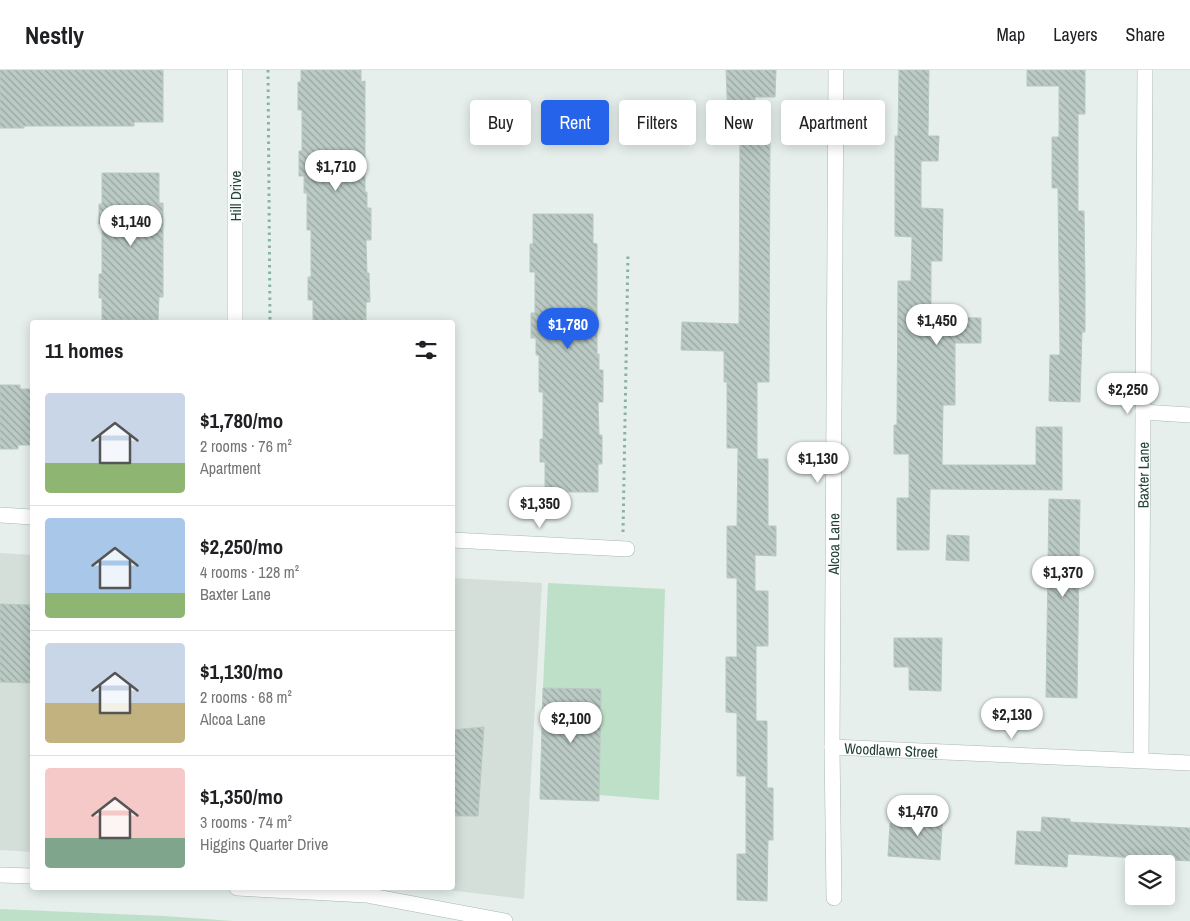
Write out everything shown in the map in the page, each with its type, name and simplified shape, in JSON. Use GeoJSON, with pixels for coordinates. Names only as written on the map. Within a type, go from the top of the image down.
{"type":"FeatureCollection","features":[{"type":"Feature","properties":{"kind":"street","name":"Hill Drive"},"geometry":{"type":"LineString","coordinates":[[235,70],[235,320]]}},
{"type":"Feature","properties":{"kind":"street","name":"Alcoa Lane"},"geometry":{"type":"LineString","coordinates":[[834,898],[832,747],[836,70]]}},
{"type":"Feature","properties":{"kind":"street","name":"Baxter Lane"},"geometry":{"type":"LineString","coordinates":[[1141,760],[1146,70]]}},
{"type":"Feature","properties":{"kind":"street"},"geometry":{"type":"LineString","coordinates":[[1143,412],[1190,415]]}},
{"type":"Feature","properties":{"kind":"street"},"geometry":{"type":"LineString","coordinates":[[0,515],[30,517]]}},
{"type":"Feature","properties":{"kind":"street"},"geometry":{"type":"LineString","coordinates":[[455,540],[624,549]]}},
{"type":"Feature","properties":{"kind":"street","name":"Woodlawn Street"},"geometry":{"type":"LineString","coordinates":[[832,747],[1190,763]]}},
{"type":"Feature","properties":{"kind":"street"},"geometry":{"type":"LineString","coordinates":[[0,875],[30,876]]}},
{"type":"Feature","properties":{"kind":"street"},"geometry":{"type":"LineString","coordinates":[[280,890],[366,894],[505,921]]}},
{"type":"Feature","properties":{"kind":"path"},"geometry":{"type":"LineString","coordinates":[[268,70],[270,320]]}},
{"type":"Feature","properties":{"kind":"path"},"geometry":{"type":"LineString","coordinates":[[624,549],[628,253]]}},
{"type":"Feature","properties":{"kind":"shaded area"},"geometry":{"type":"Polygon","coordinates":[[[0,553],[30,555],[30,852],[0,850],[0,553]]]}},
{"type":"Feature","properties":{"kind":"shaded area"},"geometry":{"type":"Polygon","coordinates":[[[455,578],[542,583],[524,899],[447,890],[455,890],[455,578]]]}},
{"type":"Feature","properties":{"kind":"green space"},"geometry":{"type":"Polygon","coordinates":[[[548,583],[665,589],[659,800],[599,795],[601,689],[543,688],[548,583]]]}},
{"type":"Feature","properties":{"kind":"green space"},"geometry":{"type":"Polygon","coordinates":[[[0,909],[164,916],[233,921],[0,921],[0,909]]]}},
{"type":"Feature","properties":{"kind":"building"},"geometry":{"type":"Polygon","coordinates":[[[0,70],[163,70],[163,122],[134,122],[134,126],[24,126],[24,128],[0,128],[0,70]]]}},
{"type":"Feature","properties":{"kind":"building"},"geometry":{"type":"Polygon","coordinates":[[[301,70],[361,70],[361,82],[365,81],[365,192],[367,192],[367,208],[371,208],[371,240],[366,240],[370,302],[366,302],[366,320],[313,320],[313,300],[308,300],[308,277],[311,277],[311,230],[307,230],[307,193],[304,193],[304,176],[299,176],[299,151],[302,151],[302,110],[298,110],[298,82],[301,82],[301,70]]]}},
{"type":"Feature","properties":{"kind":"building"},"geometry":{"type":"Polygon","coordinates":[[[726,70],[776,70],[775,97],[755,97],[755,100],[727,100],[726,70]]]}},
{"type":"Feature","properties":{"kind":"building"},"geometry":{"type":"Polygon","coordinates":[[[899,70],[929,70],[928,136],[939,136],[938,161],[921,161],[921,208],[943,209],[942,261],[931,261],[931,317],[981,318],[981,343],[955,343],[955,405],[943,405],[942,465],[1036,465],[1036,427],[1062,427],[1062,490],[930,489],[929,550],[897,550],[897,498],[909,498],[909,454],[894,454],[894,425],[897,425],[898,281],[911,281],[912,237],[895,236],[895,136],[898,136],[899,70]]]}},
{"type":"Feature","properties":{"kind":"building"},"geometry":{"type":"Polygon","coordinates":[[[1027,70],[1085,70],[1085,114],[1078,114],[1078,211],[1084,211],[1085,281],[1085,332],[1082,332],[1080,402],[1049,401],[1050,355],[1060,355],[1058,188],[1052,188],[1052,137],[1059,137],[1059,86],[1027,86],[1027,70]]]}},
{"type":"Feature","properties":{"kind":"building"},"geometry":{"type":"Polygon","coordinates":[[[740,145],[770,145],[769,382],[757,382],[757,459],[768,459],[768,526],[776,526],[776,556],[755,555],[755,591],[768,591],[768,646],[756,646],[756,721],[767,721],[767,788],[773,788],[773,840],[768,840],[767,901],[737,900],[737,854],[746,854],[746,776],[737,776],[737,713],[726,712],[726,657],[737,657],[737,578],[727,578],[727,526],[737,526],[738,448],[727,448],[727,382],[724,382],[724,351],[681,350],[682,322],[739,324],[740,145]]]}},
{"type":"Feature","properties":{"kind":"building"},"geometry":{"type":"Polygon","coordinates":[[[102,173],[159,173],[159,203],[163,203],[163,297],[159,297],[158,320],[102,320],[102,298],[99,298],[99,274],[102,274],[102,224],[99,224],[99,204],[102,204],[102,173]]]}},
{"type":"Feature","properties":{"kind":"building"},"geometry":{"type":"Polygon","coordinates":[[[533,214],[593,214],[593,243],[597,244],[597,354],[599,354],[599,370],[603,370],[603,402],[598,402],[599,435],[602,435],[602,464],[598,464],[598,492],[545,492],[545,462],[540,462],[540,439],[543,439],[543,392],[539,392],[539,355],[536,355],[536,338],[531,338],[531,313],[535,313],[535,272],[530,272],[530,244],[533,244],[533,214]]]}},
{"type":"Feature","properties":{"kind":"building"},"geometry":{"type":"Polygon","coordinates":[[[0,385],[20,385],[20,389],[30,389],[30,445],[18,445],[18,449],[0,449],[0,385]]]}},
{"type":"Feature","properties":{"kind":"building"},"geometry":{"type":"Polygon","coordinates":[[[1049,499],[1080,500],[1077,698],[1046,697],[1049,499]]]}},
{"type":"Feature","properties":{"kind":"building"},"geometry":{"type":"Polygon","coordinates":[[[947,535],[969,536],[969,561],[946,560],[947,535]]]}},
{"type":"Feature","properties":{"kind":"building"},"geometry":{"type":"Polygon","coordinates":[[[0,604],[30,605],[30,683],[0,682],[0,604]]]}},
{"type":"Feature","properties":{"kind":"building"},"geometry":{"type":"Polygon","coordinates":[[[894,638],[942,638],[941,691],[909,690],[909,667],[894,667],[894,638]]]}},
{"type":"Feature","properties":{"kind":"building"},"geometry":{"type":"Polygon","coordinates":[[[543,688],[601,689],[599,801],[540,799],[543,688]]]}},
{"type":"Feature","properties":{"kind":"building"},"geometry":{"type":"Polygon","coordinates":[[[484,727],[478,816],[455,816],[455,730],[484,727]]]}},
{"type":"Feature","properties":{"kind":"building"},"geometry":{"type":"Polygon","coordinates":[[[915,809],[943,811],[940,860],[888,856],[890,823],[914,825],[915,809]]]}},
{"type":"Feature","properties":{"kind":"building"},"geometry":{"type":"Polygon","coordinates":[[[1042,817],[1070,819],[1070,822],[1190,828],[1190,861],[1175,860],[1175,855],[1125,855],[1125,857],[1068,854],[1067,867],[1015,864],[1017,831],[1041,832],[1042,817]]]}}]}
